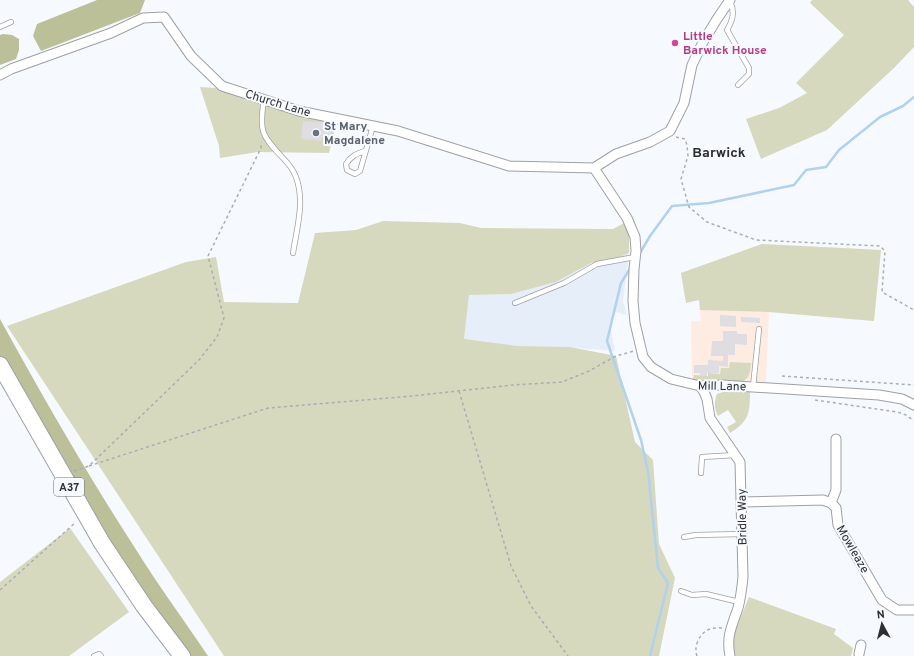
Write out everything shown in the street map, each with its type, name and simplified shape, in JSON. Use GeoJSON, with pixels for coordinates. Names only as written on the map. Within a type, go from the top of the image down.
{"type":"FeatureCollection","features":[{"type":"Feature","properties":{"kind":"highway","name":"A37"},"geometry":{"type":"LineString","coordinates":[[0,365],[85,515],[127,581],[181,656]]}},
{"type":"Feature","properties":{"kind":"street"},"geometry":{"type":"LineString","coordinates":[[594,168],[616,154],[650,142],[670,131],[684,103],[692,65],[717,19],[730,1]]}},
{"type":"Feature","properties":{"kind":"street","name":"Church Lane"},"geometry":{"type":"LineString","coordinates":[[0,75],[11,69],[111,33],[143,18],[164,17],[191,56],[222,86],[299,111],[398,131],[509,166],[594,168]]}},
{"type":"Feature","properties":{"kind":"street","name":"Mill Lane"},"geometry":{"type":"LineString","coordinates":[[594,168],[627,218],[635,237],[636,257],[633,301],[635,323],[643,357],[651,367],[661,374],[686,384],[700,386],[753,386],[879,395],[902,399],[914,405]]}},
{"type":"Feature","properties":{"kind":"street","name":"Bridle Way"},"geometry":{"type":"LineString","coordinates":[[700,386],[707,398],[710,418],[740,462],[743,577],[742,592],[730,629],[728,646],[730,656]]}},
{"type":"Feature","properties":{"kind":"street","name":"Mowleaze"},"geometry":{"type":"LineString","coordinates":[[836,439],[836,490],[832,503],[836,508],[838,525],[882,600],[897,610],[914,610]]}},
{"type":"Feature","properties":{"kind":"street"},"geometry":{"type":"LineString","coordinates":[[741,502],[822,500],[832,503]]}},
{"type":"Feature","properties":{"kind":"lane"},"geometry":{"type":"LineString","coordinates":[[730,1],[734,12],[732,22],[727,30],[750,68],[749,74],[738,85]]}},
{"type":"Feature","properties":{"kind":"lane"},"geometry":{"type":"LineString","coordinates":[[0,28],[11,22]]}},
{"type":"Feature","properties":{"kind":"lane"},"geometry":{"type":"LineString","coordinates":[[264,100],[261,114],[262,130],[267,140],[291,167],[299,187],[299,212],[293,253]]}},
{"type":"Feature","properties":{"kind":"lane"},"geometry":{"type":"LineString","coordinates":[[365,151],[354,154],[351,157],[346,164],[347,170],[352,173],[358,172],[365,151],[373,126]]}},
{"type":"Feature","properties":{"kind":"lane"},"geometry":{"type":"LineString","coordinates":[[515,303],[564,283],[597,264],[636,257]]}},
{"type":"Feature","properties":{"kind":"lane"},"geometry":{"type":"LineString","coordinates":[[753,386],[759,329]]}},
{"type":"Feature","properties":{"kind":"lane"},"geometry":{"type":"LineString","coordinates":[[702,473],[702,457],[736,455]]}},
{"type":"Feature","properties":{"kind":"lane"},"geometry":{"type":"LineString","coordinates":[[684,537],[696,535],[742,534]]}},
{"type":"Feature","properties":{"kind":"lane"},"geometry":{"type":"LineString","coordinates":[[681,591],[692,595],[706,594],[739,602]]}},
{"type":"Feature","properties":{"kind":"lane"},"geometry":{"type":"LineString","coordinates":[[94,656],[99,654],[101,656]]}},
{"type":"Feature","properties":{"kind":"path"},"geometry":{"type":"LineString","coordinates":[[666,133],[685,140],[688,156],[681,179],[689,207],[707,222],[756,240],[880,246],[884,251],[882,292],[914,310]]}},
{"type":"Feature","properties":{"kind":"path"},"geometry":{"type":"LineString","coordinates":[[89,466],[199,360],[217,337],[224,318],[208,256],[261,148],[261,142]]}},
{"type":"Feature","properties":{"kind":"path"},"geometry":{"type":"LineString","coordinates":[[63,475],[268,408],[405,397],[513,385],[562,382],[589,371],[616,356],[641,350]]}},
{"type":"Feature","properties":{"kind":"path"},"geometry":{"type":"LineString","coordinates":[[782,376],[914,385]]}},
{"type":"Feature","properties":{"kind":"path"},"geometry":{"type":"LineString","coordinates":[[459,391],[510,566],[531,606],[568,656]]}},
{"type":"Feature","properties":{"kind":"path"},"geometry":{"type":"LineString","coordinates":[[810,400],[897,412],[906,415],[914,421]]}},
{"type":"Feature","properties":{"kind":"path"},"geometry":{"type":"LineString","coordinates":[[0,590],[85,515]]}},
{"type":"Feature","properties":{"kind":"path"},"geometry":{"type":"LineString","coordinates":[[697,656],[696,648],[700,636],[707,630],[717,628],[730,629]]}},
{"type":"Feature","properties":{"kind":"shaded area"},"geometry":{"type":"Polygon","coordinates":[[[762,244],[881,250],[874,321],[769,312],[766,383],[692,381],[691,321],[701,321],[699,300],[686,303],[681,273],[762,244]]]}},
{"type":"Feature","properties":{"kind":"shaded area"},"geometry":{"type":"Polygon","coordinates":[[[629,253],[623,301],[627,315],[614,312],[610,325],[615,351],[565,347],[517,346],[464,340],[465,295],[511,294],[556,282],[591,263],[618,258],[629,253]]]}},
{"type":"Feature","properties":{"kind":"green space"},"geometry":{"type":"Polygon","coordinates":[[[97,0],[145,0],[140,13],[41,51],[33,36],[37,24],[97,0]]]}},
{"type":"Feature","properties":{"kind":"green space"},"geometry":{"type":"Polygon","coordinates":[[[812,0],[908,0],[914,7],[914,47],[894,68],[827,130],[761,159],[746,119],[779,108],[807,93],[796,83],[844,35],[810,3],[812,0]]]}},
{"type":"Feature","properties":{"kind":"green space"},"geometry":{"type":"Polygon","coordinates":[[[0,35],[12,35],[19,39],[19,50],[16,59],[0,65],[0,35]]]}},
{"type":"Feature","properties":{"kind":"green space"},"geometry":{"type":"Polygon","coordinates":[[[200,87],[218,88],[249,100],[336,123],[329,153],[257,152],[220,158],[219,146],[200,87]]]}},
{"type":"Feature","properties":{"kind":"green space"},"geometry":{"type":"Polygon","coordinates":[[[383,221],[460,223],[481,228],[613,229],[624,223],[629,236],[629,253],[618,258],[591,263],[556,282],[511,294],[469,295],[464,339],[517,346],[570,347],[616,356],[635,442],[653,460],[659,544],[675,578],[659,656],[224,656],[7,326],[186,262],[216,257],[224,302],[298,303],[315,233],[356,230],[383,221]]]}},
{"type":"Feature","properties":{"kind":"green space"},"geometry":{"type":"Polygon","coordinates":[[[762,244],[881,250],[874,321],[769,312],[700,310],[699,300],[686,303],[681,273],[762,244]]]}},
{"type":"Feature","properties":{"kind":"green space"},"geometry":{"type":"Polygon","coordinates":[[[0,319],[49,406],[117,520],[208,656],[187,656],[112,549],[0,358],[0,319]]]}},
{"type":"Feature","properties":{"kind":"green space"},"geometry":{"type":"Polygon","coordinates":[[[730,362],[751,363],[749,374],[744,381],[737,383],[693,380],[694,375],[708,376],[708,373],[720,374],[721,368],[729,368],[730,362]]]}},
{"type":"Feature","properties":{"kind":"green space"},"geometry":{"type":"Polygon","coordinates":[[[730,387],[750,389],[750,404],[748,415],[745,420],[737,429],[730,433],[727,427],[736,422],[728,410],[718,416],[715,400],[717,394],[729,390],[730,387]]]}},
{"type":"Feature","properties":{"kind":"green space"},"geometry":{"type":"Polygon","coordinates":[[[70,528],[129,612],[69,656],[0,656],[0,582],[70,528]]]}},
{"type":"Feature","properties":{"kind":"green space"},"geometry":{"type":"Polygon","coordinates":[[[749,597],[836,629],[834,634],[853,648],[851,656],[735,656],[733,646],[734,634],[749,597]]]}},
{"type":"Feature","properties":{"kind":"building","name":"St Mary Magdalene"},"geometry":{"type":"Polygon","coordinates":[[[303,121],[326,123],[326,129],[331,129],[331,137],[322,137],[321,141],[301,139],[303,121]]]}},
{"type":"Feature","properties":{"kind":"building"},"geometry":{"type":"Polygon","coordinates":[[[720,315],[736,316],[736,327],[720,326],[720,315]]]}},
{"type":"Feature","properties":{"kind":"building"},"geometry":{"type":"Polygon","coordinates":[[[741,317],[760,318],[760,323],[741,322],[741,317]]]}},
{"type":"Feature","properties":{"kind":"building"},"geometry":{"type":"Polygon","coordinates":[[[723,331],[737,331],[737,334],[747,334],[747,345],[735,344],[735,355],[728,355],[728,367],[719,366],[719,373],[707,373],[707,376],[700,376],[700,373],[694,373],[694,365],[708,365],[708,360],[723,361],[723,356],[711,356],[712,341],[723,341],[723,331]]]}},
{"type":"Feature","properties":{"kind":"waterway"},"geometry":{"type":"LineString","coordinates":[[640,253],[650,236],[672,206],[709,203],[794,185],[806,170],[826,167],[839,150],[880,117],[903,106],[914,97]]}},
{"type":"Feature","properties":{"kind":"waterway"},"geometry":{"type":"LineString","coordinates":[[631,267],[621,283],[607,341],[641,440],[648,471],[658,568],[668,583],[650,656]]}},
{"type":"Feature","properties":{"kind":"place","name":"Little Barwick House"},"geometry":{"type":"Point","coordinates":[675,43]}},
{"type":"Feature","properties":{"kind":"place","name":"St Mary Magdalene"},"geometry":{"type":"Point","coordinates":[316,133]}},
{"type":"Feature","properties":{"kind":"district","name":"Barwick"},"geometry":{"type":"Point","coordinates":[719,152]}}]}
